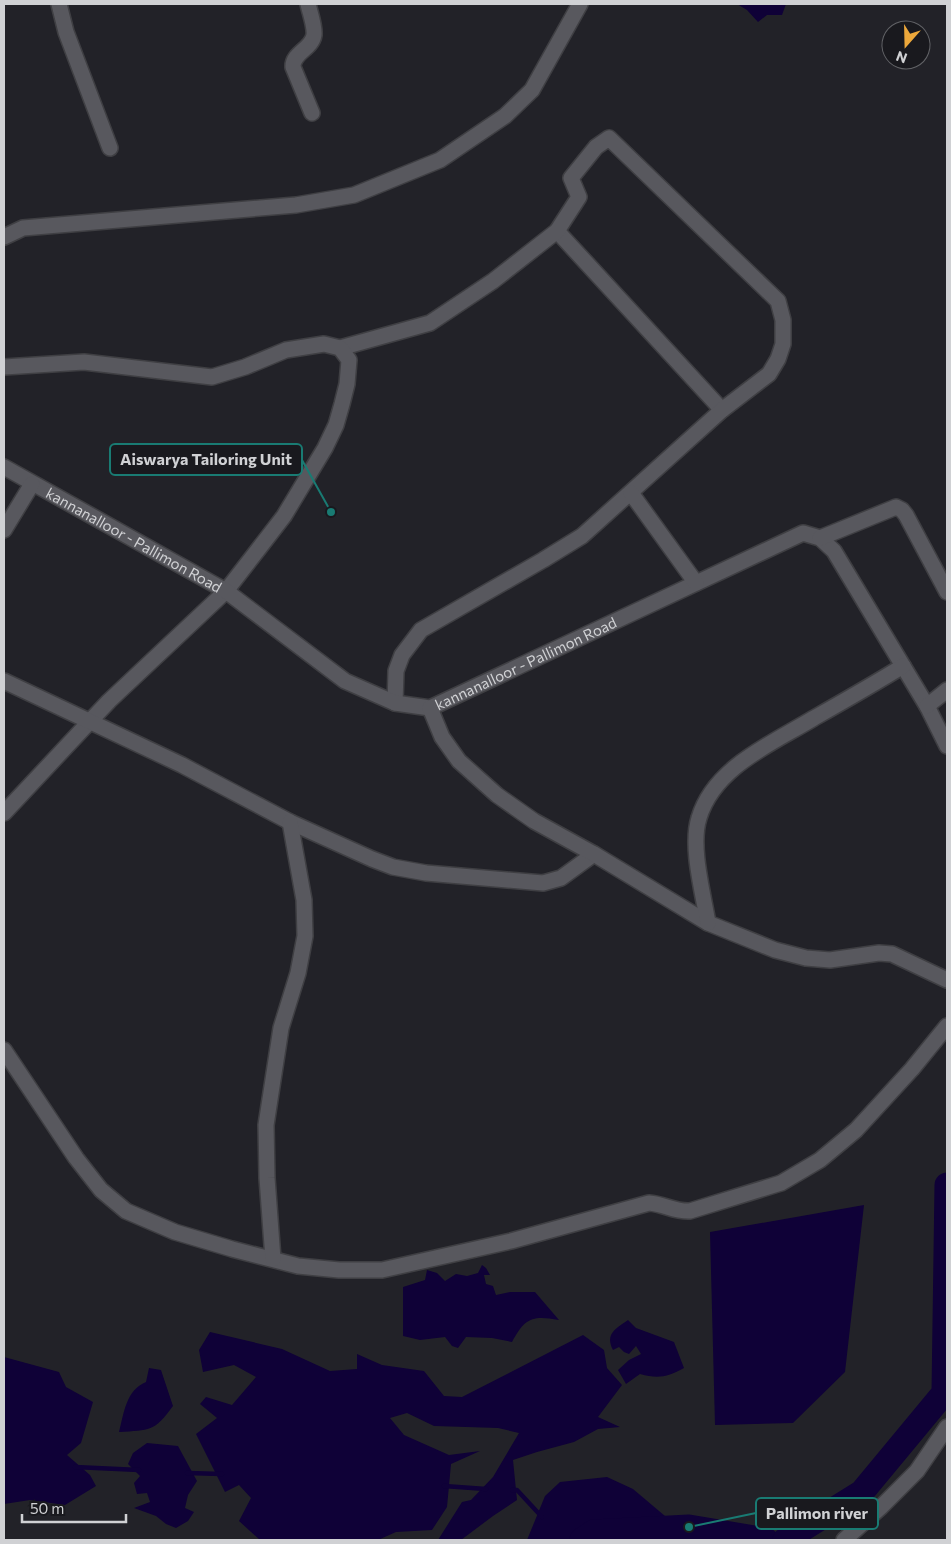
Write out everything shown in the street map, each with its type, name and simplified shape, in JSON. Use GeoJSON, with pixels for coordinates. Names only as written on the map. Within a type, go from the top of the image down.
{"type":"FeatureCollection","features":[{"type":"Feature","properties":{"kind":"street"},"geometry":{"type":"LineString","coordinates":[[59,4],[66,32],[110,148]]}},
{"type":"Feature","properties":{"kind":"street"},"geometry":{"type":"LineString","coordinates":[[308,4],[314,37],[309,45],[294,59],[293,67],[312,113]]}},
{"type":"Feature","properties":{"kind":"street"},"geometry":{"type":"LineString","coordinates":[[4,237],[22,228],[296,205],[354,194],[440,160],[505,116],[532,90],[580,4]]}},
{"type":"Feature","properties":{"kind":"street"},"geometry":{"type":"LineString","coordinates":[[4,367],[84,362],[212,377],[245,367],[286,350],[324,344],[340,348],[430,323],[493,281],[557,231],[579,197],[571,178],[596,147],[609,138],[778,301],[783,320],[783,344],[778,359],[769,374],[722,410],[582,536],[421,630],[402,655],[396,671],[395,703]]}},
{"type":"Feature","properties":{"kind":"street"},"geometry":{"type":"LineString","coordinates":[[557,231],[722,410]]}},
{"type":"Feature","properties":{"kind":"street"},"geometry":{"type":"LineString","coordinates":[[4,814],[109,700],[226,591],[284,516],[325,448],[336,425],[347,384],[349,360],[340,348]]}},
{"type":"Feature","properties":{"kind":"street","name":"kannanalloor - Pallimon Road"},"geometry":{"type":"LineString","coordinates":[[4,467],[226,591],[345,681],[395,703],[430,708],[803,533],[820,538]]}},
{"type":"Feature","properties":{"kind":"street"},"geometry":{"type":"LineString","coordinates":[[4,530],[32,484]]}},
{"type":"Feature","properties":{"kind":"street"},"geometry":{"type":"LineString","coordinates":[[631,493],[696,583]]}},
{"type":"Feature","properties":{"kind":"street"},"geometry":{"type":"LineString","coordinates":[[947,592],[906,515],[896,507],[820,538],[834,551],[904,666],[947,746]]}},
{"type":"Feature","properties":{"kind":"street"},"geometry":{"type":"LineString","coordinates":[[708,923],[696,845],[699,818],[712,791],[730,772],[753,754],[904,666]]}},
{"type":"Feature","properties":{"kind":"street"},"geometry":{"type":"LineString","coordinates":[[4,681],[182,765],[290,822],[372,859],[393,866],[435,874],[542,883],[561,878],[594,854]]}},
{"type":"Feature","properties":{"kind":"street"},"geometry":{"type":"LineString","coordinates":[[927,706],[947,690]]}},
{"type":"Feature","properties":{"kind":"street"},"geometry":{"type":"LineString","coordinates":[[430,708],[442,737],[459,761],[491,789],[534,821],[594,854],[708,923],[776,950],[806,958],[830,960],[879,953],[892,954],[947,980]]}},
{"type":"Feature","properties":{"kind":"street"},"geometry":{"type":"LineString","coordinates":[[273,1260],[267,1178],[266,1125],[281,1028],[298,974],[305,936],[304,900],[290,822]]}},
{"type":"Feature","properties":{"kind":"street"},"geometry":{"type":"LineString","coordinates":[[4,1050],[76,1158],[101,1190],[126,1211],[175,1232],[298,1266],[339,1270],[382,1270],[511,1241],[649,1203],[660,1204],[680,1212],[690,1211],[781,1183],[820,1160],[856,1130],[912,1069],[947,1026]]}},
{"type":"Feature","properties":{"kind":"street"},"geometry":{"type":"LineString","coordinates":[[844,1540],[917,1471],[947,1427]]}},
{"type":"Feature","properties":{"kind":"shaded area"},"geometry":{"type":"Polygon","coordinates":[[[737,4],[786,4],[782,15],[767,15],[758,22],[747,10],[737,4]]]}},
{"type":"Feature","properties":{"kind":"shaded area"},"geometry":{"type":"Polygon","coordinates":[[[864,1205],[845,1372],[793,1423],[715,1425],[710,1232],[864,1205]]]}},
{"type":"Feature","properties":{"kind":"shaded area"},"geometry":{"type":"Polygon","coordinates":[[[482,1265],[490,1275],[484,1275],[486,1284],[493,1286],[496,1295],[510,1292],[535,1292],[559,1320],[536,1318],[530,1320],[525,1323],[512,1342],[492,1338],[466,1337],[458,1348],[452,1346],[445,1337],[420,1340],[403,1336],[403,1287],[425,1280],[427,1270],[437,1273],[445,1281],[456,1274],[467,1276],[478,1273],[482,1265]]]}},
{"type":"Feature","properties":{"kind":"shaded area"},"geometry":{"type":"Polygon","coordinates":[[[628,1320],[636,1328],[674,1342],[684,1368],[663,1376],[640,1374],[626,1384],[618,1370],[629,1360],[641,1354],[636,1346],[629,1354],[619,1347],[613,1350],[610,1340],[615,1329],[628,1320]]]}},
{"type":"Feature","properties":{"kind":"shaded area"},"geometry":{"type":"Polygon","coordinates":[[[210,1332],[282,1349],[330,1371],[357,1369],[357,1354],[382,1365],[424,1371],[444,1396],[462,1397],[583,1335],[604,1350],[607,1368],[622,1385],[598,1417],[620,1427],[598,1429],[574,1442],[513,1460],[517,1500],[461,1540],[438,1540],[462,1502],[471,1500],[493,1477],[519,1433],[498,1428],[434,1426],[407,1413],[390,1418],[404,1435],[449,1455],[480,1451],[451,1464],[447,1507],[432,1530],[396,1532],[378,1540],[260,1540],[239,1521],[251,1498],[239,1485],[225,1492],[196,1434],[217,1418],[200,1404],[206,1397],[232,1405],[256,1377],[234,1365],[203,1372],[199,1350],[210,1332]]]}},
{"type":"Feature","properties":{"kind":"shaded area"},"geometry":{"type":"Polygon","coordinates":[[[4,1357],[59,1372],[66,1387],[93,1402],[81,1443],[67,1455],[90,1475],[96,1486],[65,1505],[30,1500],[4,1504],[4,1357]]]}},
{"type":"Feature","properties":{"kind":"shaded area"},"geometry":{"type":"Polygon","coordinates":[[[149,1368],[161,1370],[173,1406],[161,1421],[150,1428],[119,1432],[124,1410],[130,1396],[139,1386],[146,1382],[149,1368]]]}},
{"type":"Feature","properties":{"kind":"shaded area"},"geometry":{"type":"Polygon","coordinates":[[[147,1443],[178,1446],[197,1481],[188,1495],[185,1508],[194,1512],[188,1521],[176,1528],[166,1524],[156,1516],[134,1508],[150,1502],[147,1493],[137,1494],[134,1483],[140,1476],[128,1464],[133,1453],[147,1443]]]}},
{"type":"Feature","properties":{"kind":"shaded area"},"geometry":{"type":"Polygon","coordinates":[[[607,1477],[633,1489],[665,1516],[665,1540],[527,1540],[545,1496],[560,1482],[607,1477]]]}},
{"type":"Feature","properties":{"kind":"waterway"},"geometry":{"type":"LineString","coordinates":[[785,1540],[862,1492],[944,1393],[947,1185]]}},
{"type":"Feature","properties":{"kind":"waterway"},"geometry":{"type":"LineString","coordinates":[[75,1467],[139,1470]]}},
{"type":"Feature","properties":{"kind":"waterway"},"geometry":{"type":"LineString","coordinates":[[187,1473],[222,1474]]}},
{"type":"Feature","properties":{"kind":"waterway"},"geometry":{"type":"LineString","coordinates":[[444,1486],[486,1489]]}},
{"type":"Feature","properties":{"kind":"waterway"},"geometry":{"type":"LineString","coordinates":[[512,1490],[517,1490],[542,1517]]}},
{"type":"Feature","properties":{"kind":"waterway"},"geometry":{"type":"LineString","coordinates":[[582,1540],[594,1532],[689,1527],[766,1540]]}},
{"type":"Feature","properties":{"kind":"place","name":"Aiswarya Tailoring Unit"},"geometry":{"type":"Point","coordinates":[331,512]}},
{"type":"Feature","properties":{"kind":"place","name":"Pallimon river"},"geometry":{"type":"Point","coordinates":[689,1527]}}]}
